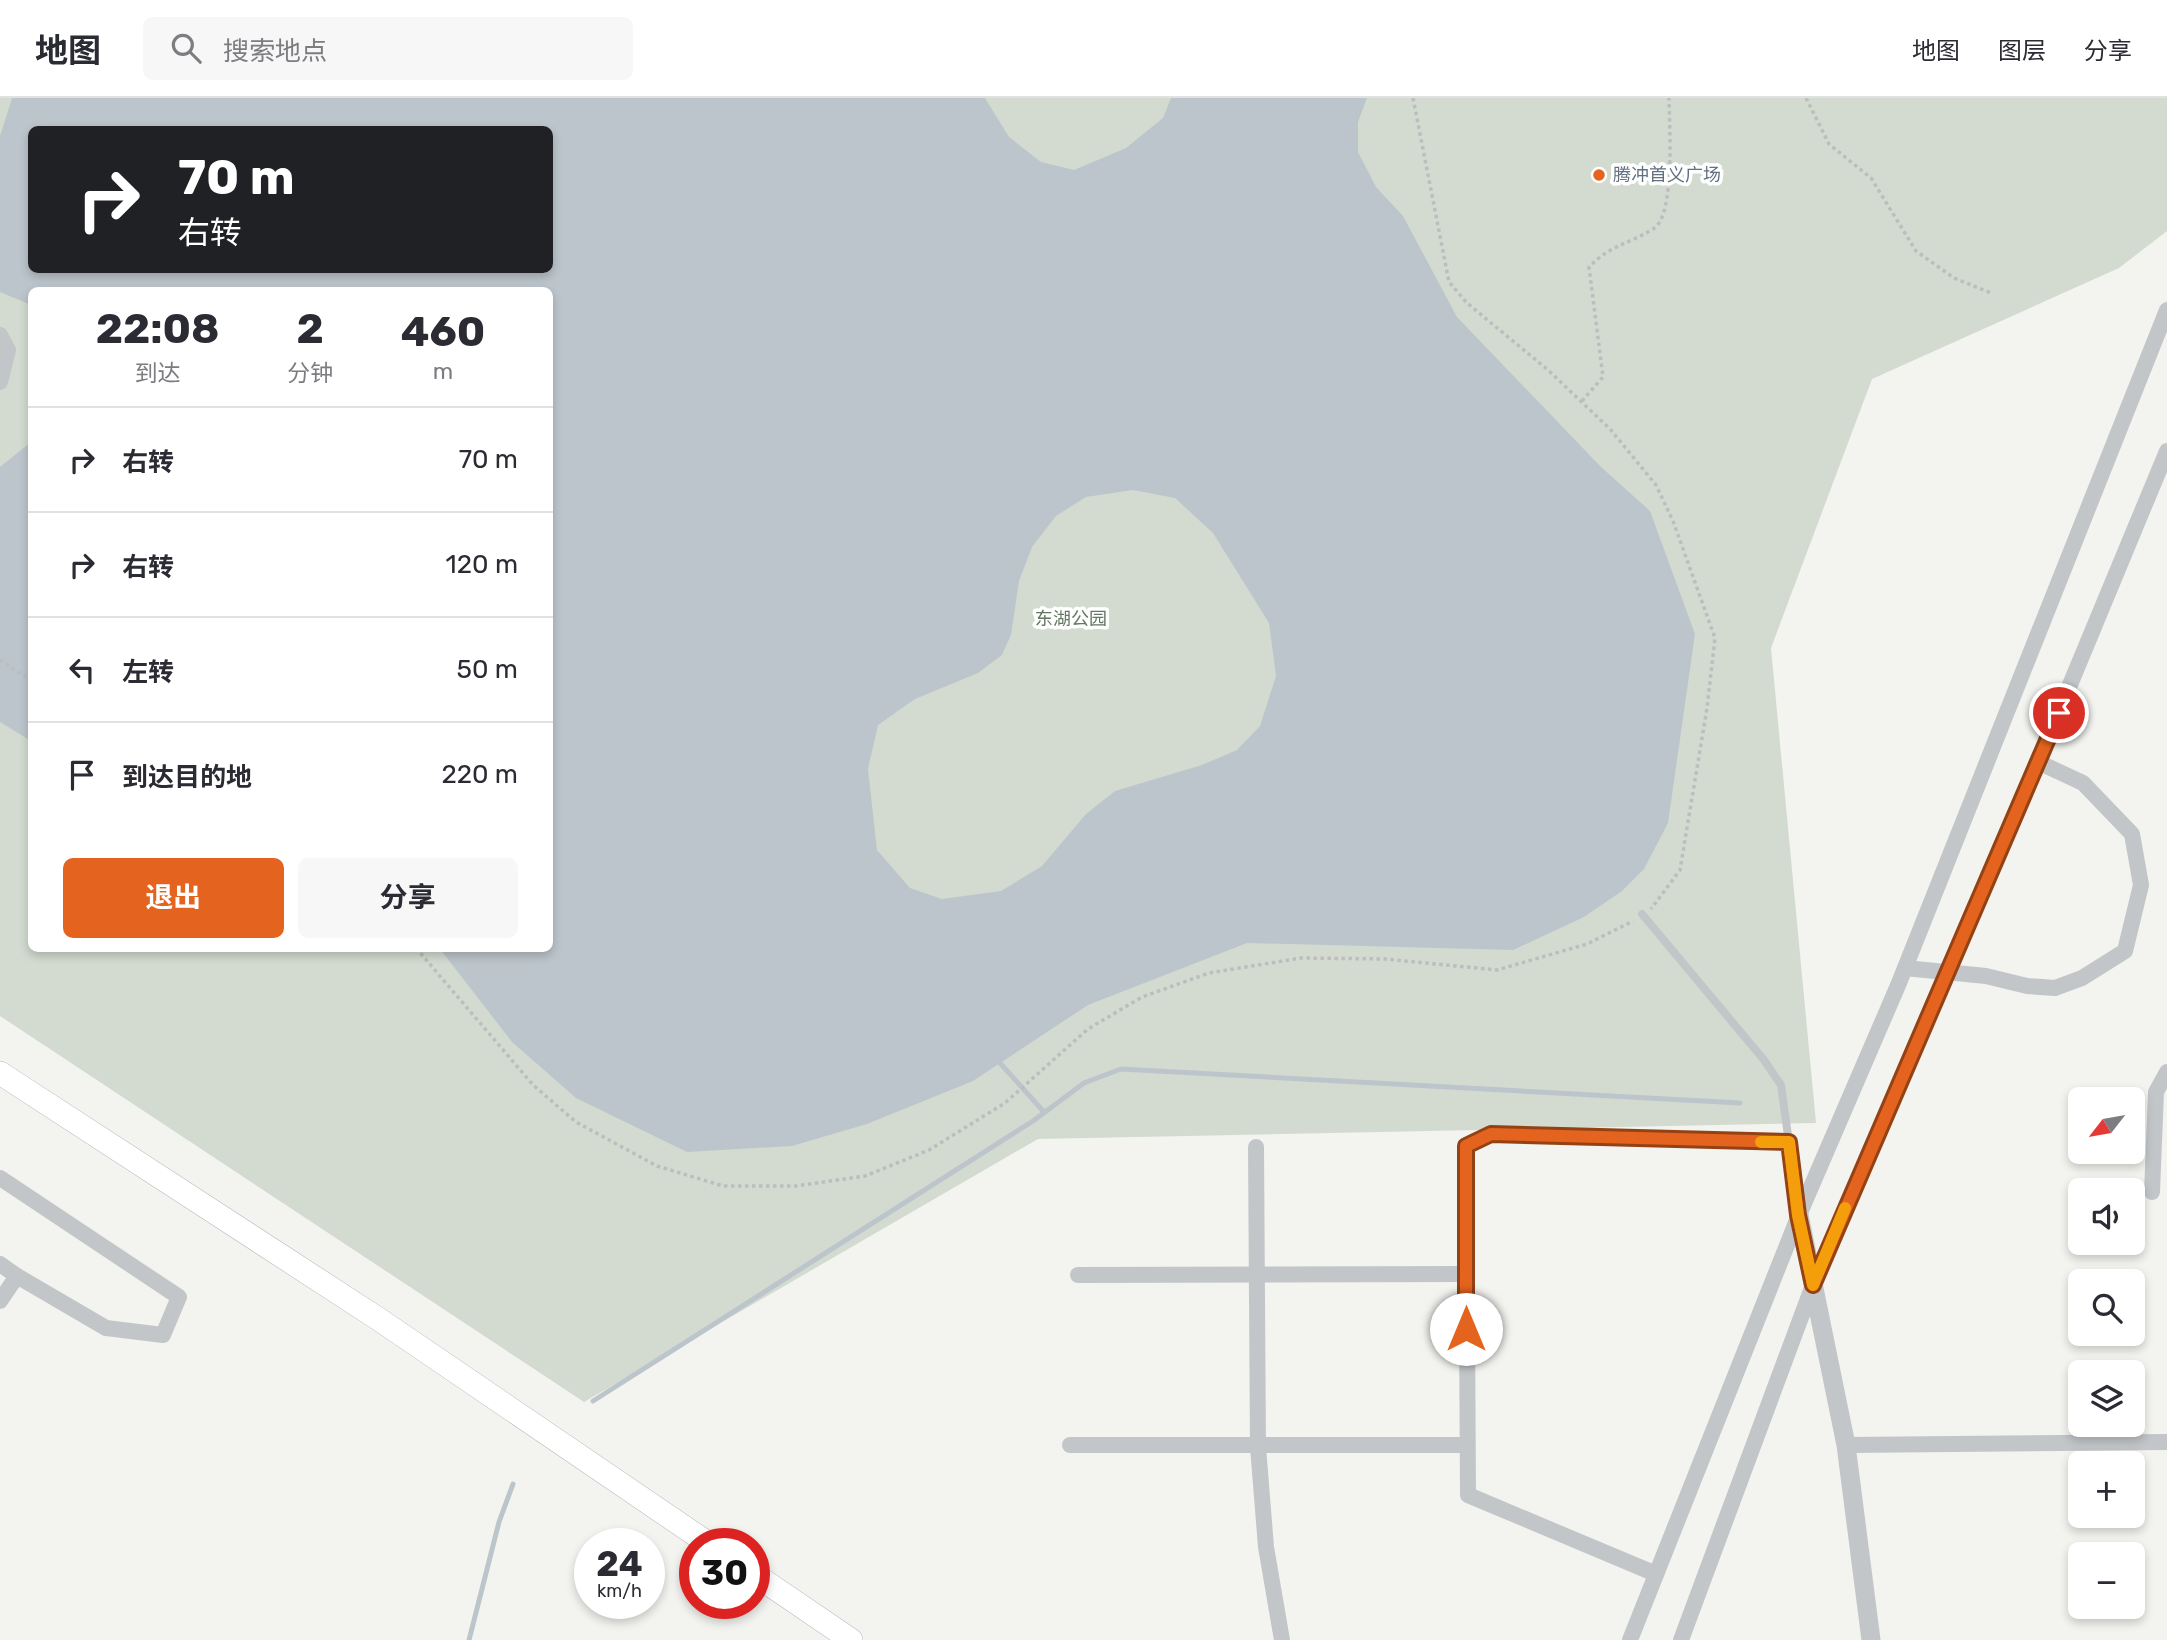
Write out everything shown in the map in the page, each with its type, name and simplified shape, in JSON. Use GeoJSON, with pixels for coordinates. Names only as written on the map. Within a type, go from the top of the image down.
{"type":"FeatureCollection","features":[{"type":"Feature","properties":{"kind":"main road"},"geometry":{"type":"LineString","coordinates":[[0,1073],[380,1320],[686,1528]]}},
{"type":"Feature","properties":{"kind":"main road"},"geometry":{"type":"LineString","coordinates":[[770,1585],[851,1640]]}},
{"type":"Feature","properties":{"kind":"street"},"geometry":{"type":"LineString","coordinates":[[1630,1640],[1798,1215],[1905,968],[2167,310]]}},
{"type":"Feature","properties":{"kind":"street"},"geometry":{"type":"LineString","coordinates":[[0,335],[8,350],[0,382]]}},
{"type":"Feature","properties":{"kind":"street"},"geometry":{"type":"LineString","coordinates":[[1681,1640],[1813,1285],[2038,762],[2167,450]]}},
{"type":"Feature","properties":{"kind":"street"},"geometry":{"type":"LineString","coordinates":[[1905,968],[1986,976],[2027,986],[2055,988],[2082,978],[2125,951],[2141,885],[2132,834],[2083,783],[2038,762]]}},
{"type":"Feature","properties":{"kind":"street"},"geometry":{"type":"LineString","coordinates":[[2152,1192],[2156,1092],[2167,1072]]}},
{"type":"Feature","properties":{"kind":"street"},"geometry":{"type":"LineString","coordinates":[[1656,1574],[1468,1495],[1466,1146],[1491,1134],[1789,1142]]}},
{"type":"Feature","properties":{"kind":"street"},"geometry":{"type":"LineString","coordinates":[[1256,1147],[1258,1447],[1266,1547],[1282,1640]]}},
{"type":"Feature","properties":{"kind":"street"},"geometry":{"type":"LineString","coordinates":[[0,1178],[179,1297],[163,1335],[106,1328],[0,1264]]}},
{"type":"Feature","properties":{"kind":"street"},"geometry":{"type":"LineString","coordinates":[[1798,1215],[1846,1445],[1871,1640]]}},
{"type":"Feature","properties":{"kind":"street"},"geometry":{"type":"LineString","coordinates":[[1078,1275],[1465,1274]]}},
{"type":"Feature","properties":{"kind":"street"},"geometry":{"type":"LineString","coordinates":[[0,1301],[17,1276]]}},
{"type":"Feature","properties":{"kind":"street"},"geometry":{"type":"LineString","coordinates":[[1846,1445],[2167,1442]]}},
{"type":"Feature","properties":{"kind":"street"},"geometry":{"type":"LineString","coordinates":[[1070,1445],[1467,1445]]}},
{"type":"Feature","properties":{"kind":"lane"},"geometry":{"type":"LineString","coordinates":[[1642,914],[1764,1060],[1781,1085],[1798,1215]]}},
{"type":"Feature","properties":{"kind":"path"},"geometry":{"type":"LineString","coordinates":[[419,952],[533,1086],[576,1122],[657,1166],[723,1186],[796,1186],[865,1177],[929,1150],[1005,1103],[1088,1029],[1131,1004],[1209,973],[1301,958],[1385,958],[1497,970],[1587,944],[1655,906],[1680,870],[1705,721],[1714,638],[1673,521],[1656,485],[1610,429],[1467,303],[1449,282],[1413,98]]}},
{"type":"Feature","properties":{"kind":"path"},"geometry":{"type":"LineString","coordinates":[[1582,402],[1603,377],[1589,267],[1606,250],[1657,228],[1668,207],[1669,98]]}},
{"type":"Feature","properties":{"kind":"path"},"geometry":{"type":"LineString","coordinates":[[1806,98],[1829,144],[1871,178],[1916,251],[1954,278],[1991,293]]}},
{"type":"Feature","properties":{"kind":"path"},"geometry":{"type":"LineString","coordinates":[[0,660],[28,678]]}},
{"type":"Feature","properties":{"kind":"green space","name":"东湖公园"},"geometry":{"type":"Polygon","coordinates":[[[0,98],[2167,98],[2167,231],[2119,268],[1872,379],[1771,648],[1816,1123],[1038,1139],[584,1402],[0,1016],[0,98]]]}},
{"type":"Feature","properties":{"kind":"shaded area"},"geometry":{"type":"Polygon","coordinates":[[[12,98],[985,98],[1009,137],[1041,162],[1074,170],[1126,148],[1163,118],[1171,98],[1367,98],[1358,122],[1358,152],[1376,187],[1403,216],[1457,317],[1600,466],[1650,511],[1695,634],[1668,823],[1644,869],[1622,891],[1584,917],[1513,950],[1247,943],[1088,1005],[973,1081],[867,1124],[792,1146],[687,1152],[576,1098],[512,1042],[442,952],[553,952],[553,287],[28,287],[28,304],[0,292],[0,136],[12,98]],[[1133,490],[1086,497],[1056,516],[1032,547],[1019,581],[1011,635],[1002,655],[978,673],[915,699],[878,725],[868,769],[877,850],[910,888],[942,899],[1001,891],[1042,866],[1086,814],[1115,791],[1202,765],[1237,750],[1260,726],[1276,676],[1269,623],[1213,533],[1175,498],[1133,490]]]}},
{"type":"Feature","properties":{"kind":"shaded area"},"geometry":{"type":"Polygon","coordinates":[[[28,444],[28,739],[0,722],[0,467],[28,444]]]}},
{"type":"Feature","properties":{"kind":"waterway"},"geometry":{"type":"LineString","coordinates":[[1000,1063],[1044,1112]]}},
{"type":"Feature","properties":{"kind":"waterway"},"geometry":{"type":"LineString","coordinates":[[593,1401],[1033,1121],[1084,1083],[1121,1069],[1740,1103]]}},
{"type":"Feature","properties":{"kind":"waterway"},"geometry":{"type":"LineString","coordinates":[[469,1640],[499,1522],[513,1484]]}},
{"type":"Feature","properties":{"kind":"slow traffic"},"geometry":{"type":"LineString","coordinates":[[1761,1142],[1789,1142],[1798,1215],[1813,1285],[1845,1208]]}},
{"type":"Feature","properties":{"kind":"place","name":"腾冲首义广场"},"geometry":{"type":"Point","coordinates":[1599,175]}},
{"type":"Feature","properties":{"kind":"route"},"geometry":{"type":"LineString","coordinates":[[1466,1329],[1466,1146],[1491,1134],[1789,1142],[1798,1215],[1813,1285],[2059,713]]}}]}
